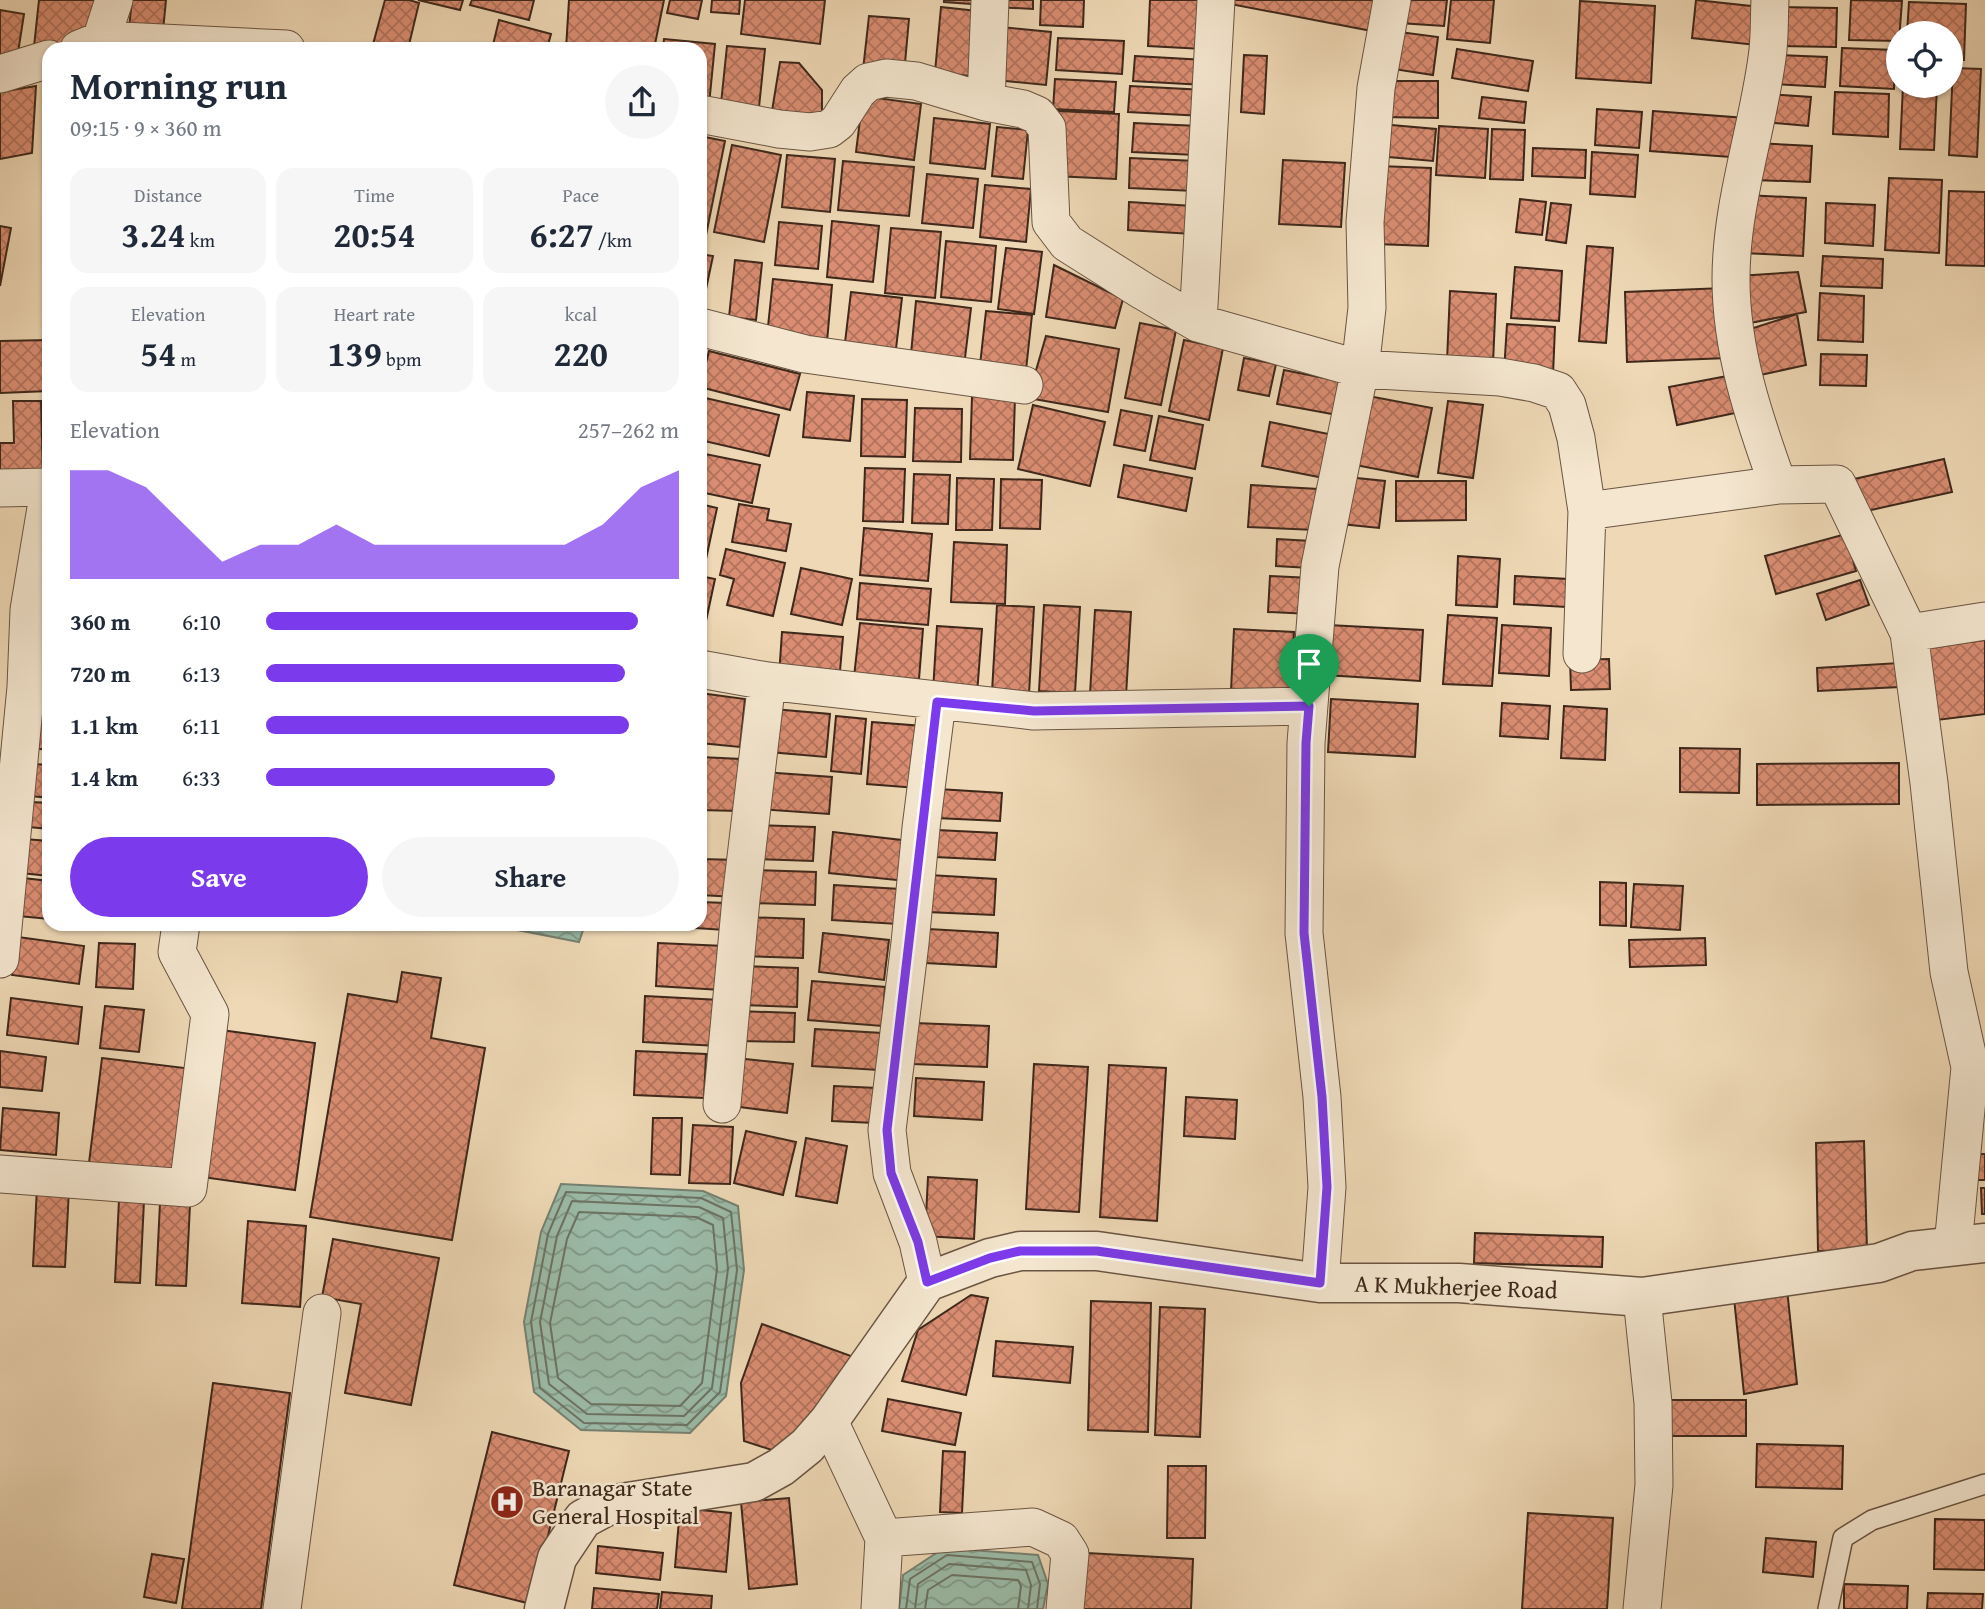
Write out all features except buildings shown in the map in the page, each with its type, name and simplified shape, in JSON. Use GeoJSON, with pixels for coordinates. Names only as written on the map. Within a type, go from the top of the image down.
{"type":"FeatureCollection","features":[{"type":"Feature","properties":{"kind":"street"},"geometry":{"type":"LineString","coordinates":[[92,42],[114,0]]}},
{"type":"Feature","properties":{"kind":"street"},"geometry":{"type":"LineString","coordinates":[[986,102],[990,0]]}},
{"type":"Feature","properties":{"kind":"street"},"geometry":{"type":"LineString","coordinates":[[1198,323],[1216,0]]}},
{"type":"Feature","properties":{"kind":"street"},"geometry":{"type":"LineString","coordinates":[[1320,1283],[1327,1187],[1322,1097],[1304,933],[1306,743],[1320,566],[1360,369],[1367,308],[1365,222],[1376,88],[1392,0]]}},
{"type":"Feature","properties":{"kind":"street"},"geometry":{"type":"LineString","coordinates":[[1770,0],[1768,57],[1734,227],[1731,278],[1737,347],[1753,414],[1778,485]]}},
{"type":"Feature","properties":{"kind":"street"},"geometry":{"type":"LineString","coordinates":[[0,75],[42,62]]}},
{"type":"Feature","properties":{"kind":"street"},"geometry":{"type":"LineString","coordinates":[[707,115],[779,129],[810,132],[829,129],[838,122],[858,91],[868,82],[886,78],[916,81],[986,102],[1023,109],[1037,115],[1047,128],[1051,222],[1067,243],[1198,323],[1360,369],[1500,377],[1534,383],[1558,391],[1567,405],[1573,427],[1587,510],[1582,654]]}},
{"type":"Feature","properties":{"kind":"street"},"geometry":{"type":"LineString","coordinates":[[707,332],[805,354],[1024,385]]}},
{"type":"Feature","properties":{"kind":"street"},"geometry":{"type":"LineString","coordinates":[[1587,510],[1778,485],[1837,484],[1909,634],[1929,783],[1949,972],[1970,1067],[1969,1244]]}},
{"type":"Feature","properties":{"kind":"street"},"geometry":{"type":"LineString","coordinates":[[0,488],[42,488]]}},
{"type":"Feature","properties":{"kind":"street"},"geometry":{"type":"LineString","coordinates":[[0,959],[26,687],[39,611],[42,574]]}},
{"type":"Feature","properties":{"kind":"street"},"geometry":{"type":"LineString","coordinates":[[1909,634],[1985,621]]}},
{"type":"Feature","properties":{"kind":"street"},"geometry":{"type":"LineString","coordinates":[[707,670],[767,681],[1034,711],[1309,706]]}},
{"type":"Feature","properties":{"kind":"street"},"geometry":{"type":"LineString","coordinates":[[722,1104],[741,899],[767,681]]}},
{"type":"Feature","properties":{"kind":"street"},"geometry":{"type":"LineString","coordinates":[[544,1609],[557,1558],[583,1519],[596,1510],[609,1505],[754,1482],[781,1467],[798,1453],[829,1421],[927,1282],[918,1242],[891,1173],[887,1130],[937,702]]}},
{"type":"Feature","properties":{"kind":"street"},"geometry":{"type":"LineString","coordinates":[[0,1174],[188,1188],[209,1014],[177,952],[180,931]]}},
{"type":"Feature","properties":{"kind":"street","name":"A K Mukherjee Road"},"geometry":{"type":"LineString","coordinates":[[927,1282],[980,1261],[1020,1251],[1097,1251],[1320,1283],[1460,1283],[1642,1297],[1879,1263],[1912,1251],[1969,1244]]}},
{"type":"Feature","properties":{"kind":"street"},"geometry":{"type":"LineString","coordinates":[[1642,1297],[1653,1404],[1654,1485],[1642,1609]]}},
{"type":"Feature","properties":{"kind":"street"},"geometry":{"type":"LineString","coordinates":[[282,1609],[322,1313]]}},
{"type":"Feature","properties":{"kind":"street"},"geometry":{"type":"LineString","coordinates":[[829,1421],[884,1538],[880,1609]]}},
{"type":"Feature","properties":{"kind":"street"},"geometry":{"type":"LineString","coordinates":[[884,1538],[1033,1527],[1060,1539],[1070,1554],[1065,1609]]}},
{"type":"Feature","properties":{"kind":"lane"},"geometry":{"type":"LineString","coordinates":[[1828,1609],[1843,1538],[1872,1520],[1985,1484]]}},
{"type":"Feature","properties":{"kind":"water"},"geometry":{"type":"Polygon","coordinates":[[[523,931],[583,931],[579,942],[523,931]]]}},
{"type":"Feature","properties":{"kind":"water"},"geometry":{"type":"Polygon","coordinates":[[[561,1184],[703,1191],[738,1206],[744,1270],[726,1396],[690,1433],[581,1430],[534,1392],[524,1322],[541,1232],[561,1184]]]}},
{"type":"Feature","properties":{"kind":"water"},"geometry":{"type":"Polygon","coordinates":[[[944,1548],[1038,1555],[1048,1584],[1043,1609],[899,1609],[903,1575],[944,1548]]]}},
{"type":"Feature","properties":{"kind":"place","name":"Baranagar State General Hospital"},"geometry":{"type":"Point","coordinates":[507,1502]}},
{"type":"Feature","properties":{"kind":"route"},"geometry":{"type":"LineString","coordinates":[[937,702],[1034,711],[1309,706],[1306,743],[1304,933],[1322,1097],[1327,1187],[1320,1283],[1097,1251],[1020,1251],[962,1267],[927,1282],[918,1242],[891,1173],[887,1130],[937,702]]}}]}
